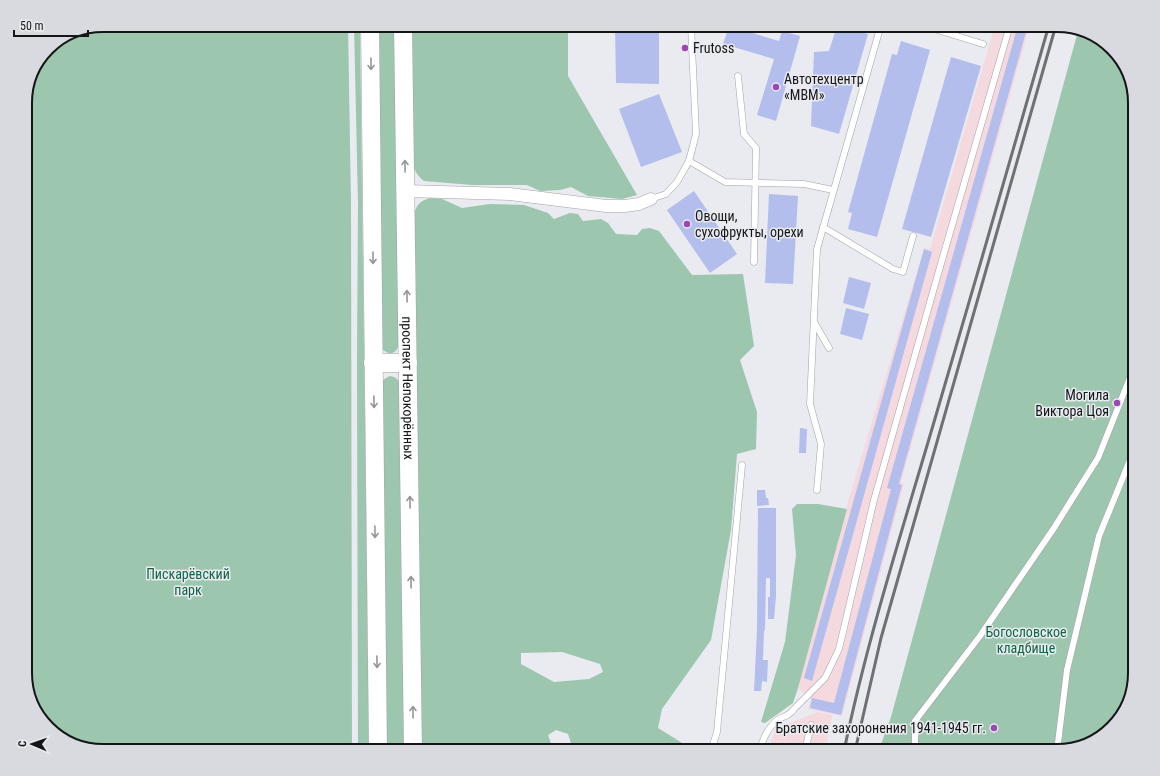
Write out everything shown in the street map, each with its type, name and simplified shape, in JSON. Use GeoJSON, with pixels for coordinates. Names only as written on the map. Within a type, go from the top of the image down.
{"type":"FeatureCollection","features":[{"type":"Feature","properties":{"kind":"main road"},"geometry":{"type":"LineString","coordinates":[[370,32],[373,174],[373,363],[378,744]]}},
{"type":"Feature","properties":{"kind":"main road","name":"проспект Непокорённых"},"geometry":{"type":"LineString","coordinates":[[403,32],[413,744]]}},
{"type":"Feature","properties":{"kind":"main road"},"geometry":{"type":"LineString","coordinates":[[373,363],[408,363]]}},
{"type":"Feature","properties":{"kind":"street"},"geometry":{"type":"LineString","coordinates":[[406,191],[510,194],[606,206],[626,206],[639,204],[651,199]]}},
{"type":"Feature","properties":{"kind":"lane"},"geometry":{"type":"LineString","coordinates":[[651,199],[666,194],[677,182],[689,161],[696,134],[692,32]]}},
{"type":"Feature","properties":{"kind":"lane"},"geometry":{"type":"LineString","coordinates":[[817,490],[821,444],[810,404],[817,249],[880,32]]}},
{"type":"Feature","properties":{"kind":"lane"},"geometry":{"type":"LineString","coordinates":[[944,32],[983,44]]}},
{"type":"Feature","properties":{"kind":"lane"},"geometry":{"type":"LineString","coordinates":[[761,744],[765,734],[777,721],[792,713],[794,709],[825,678],[839,649],[874,500],[1008,32]]}},
{"type":"Feature","properties":{"kind":"lane"},"geometry":{"type":"LineString","coordinates":[[738,76],[744,134],[756,148],[754,262]]}},
{"type":"Feature","properties":{"kind":"lane"},"geometry":{"type":"LineString","coordinates":[[689,161],[725,182],[804,184],[834,190]]}},
{"type":"Feature","properties":{"kind":"lane"},"geometry":{"type":"LineString","coordinates":[[823,227],[893,269],[903,272],[913,236]]}},
{"type":"Feature","properties":{"kind":"lane"},"geometry":{"type":"LineString","coordinates":[[814,322],[829,348]]}},
{"type":"Feature","properties":{"kind":"lane"},"geometry":{"type":"LineString","coordinates":[[915,744],[915,721],[980,636],[1054,528],[1098,458],[1128,383]]}},
{"type":"Feature","properties":{"kind":"lane"},"geometry":{"type":"LineString","coordinates":[[714,744],[718,732],[742,465]]}},
{"type":"Feature","properties":{"kind":"lane"},"geometry":{"type":"LineString","coordinates":[[1058,744],[1067,670],[1099,536],[1128,465]]}},
{"type":"Feature","properties":{"kind":"lane"},"geometry":{"type":"LineString","coordinates":[[806,744],[810,725]]}},
{"type":"Feature","properties":{"kind":"shaded area"},"geometry":{"type":"Polygon","coordinates":[[[993,32],[1028,32],[901,482],[904,484],[842,716],[808,709],[811,699],[798,688],[848,502],[924,248],[930,249],[993,32]]]}},
{"type":"Feature","properties":{"kind":"shaded area"},"geometry":{"type":"Polygon","coordinates":[[[817,712],[832,715],[826,744],[771,744],[776,729],[817,712]]]}},
{"type":"Feature","properties":{"kind":"green space","name":"Пискарёвский парк"},"geometry":{"type":"Polygon","coordinates":[[[348,32],[351,204],[352,744],[103,744],[85,742],[64,732],[47,716],[37,700],[32,677],[32,99],[37,76],[50,56],[60,47],[76,37],[89,33],[348,32]]]}},
{"type":"Feature","properties":{"kind":"green space"},"geometry":{"type":"Polygon","coordinates":[[[354,32],[360,32],[369,744],[358,744],[358,203],[354,32]]]}},
{"type":"Feature","properties":{"kind":"green space"},"geometry":{"type":"Polygon","coordinates":[[[376,32],[395,32],[399,344],[395,352],[392,353],[387,353],[382,349],[376,32]]]}},
{"type":"Feature","properties":{"kind":"green space"},"geometry":{"type":"Polygon","coordinates":[[[412,32],[568,32],[568,76],[637,195],[622,199],[588,196],[571,187],[560,190],[540,191],[527,185],[472,185],[424,181],[417,174],[413,165],[412,32]]]}},
{"type":"Feature","properties":{"kind":"green space","name":"Богословское кладбище"},"geometry":{"type":"Polygon","coordinates":[[[1077,35],[1096,44],[1113,60],[1123,76],[1126,85],[1128,103],[1127,687],[1121,704],[1104,726],[1088,737],[1071,743],[881,744],[891,717],[1077,35]]]}},
{"type":"Feature","properties":{"kind":"green space"},"geometry":{"type":"Polygon","coordinates":[[[430,198],[442,199],[462,208],[490,204],[524,205],[548,213],[554,219],[570,213],[578,214],[583,221],[601,219],[608,223],[616,234],[637,235],[642,229],[650,228],[659,231],[692,275],[743,274],[754,346],[740,360],[757,412],[756,449],[737,454],[731,530],[711,640],[662,709],[658,728],[684,744],[571,744],[568,734],[556,730],[548,735],[551,744],[421,744],[414,215],[421,202],[430,198]],[[562,652],[521,653],[521,664],[554,682],[589,679],[603,672],[600,664],[562,652]]]}},
{"type":"Feature","properties":{"kind":"green space"},"geometry":{"type":"Polygon","coordinates":[[[390,376],[394,377],[400,385],[404,744],[385,744],[382,381],[390,376]]]}},
{"type":"Feature","properties":{"kind":"green space"},"geometry":{"type":"Polygon","coordinates":[[[797,504],[818,504],[847,509],[793,703],[765,723],[761,722],[785,642],[796,555],[792,509],[797,504]]]}},
{"type":"Feature","properties":{"kind":"building"},"geometry":{"type":"Polygon","coordinates":[[[615,32],[659,32],[659,84],[616,83],[615,32]]]}},
{"type":"Feature","properties":{"kind":"building","name":"Автотехцентр «МВМ»"},"geometry":{"type":"Polygon","coordinates":[[[727,32],[749,32],[779,41],[782,32],[800,36],[776,121],[757,115],[774,59],[723,44],[727,32]]]}},
{"type":"Feature","properties":{"kind":"building"},"geometry":{"type":"Polygon","coordinates":[[[835,32],[860,32],[868,34],[839,134],[811,126],[814,52],[829,51],[835,32]]]}},
{"type":"Feature","properties":{"kind":"building"},"geometry":{"type":"Polygon","coordinates":[[[1016,32],[1026,32],[899,484],[902,485],[841,715],[810,708],[812,698],[834,703],[891,489],[887,488],[1016,32]]]}},
{"type":"Feature","properties":{"kind":"building"},"geometry":{"type":"Polygon","coordinates":[[[901,41],[930,50],[877,237],[848,229],[852,213],[848,212],[892,54],[897,55],[901,41]]]}},
{"type":"Feature","properties":{"kind":"building"},"geometry":{"type":"Polygon","coordinates":[[[951,57],[981,66],[931,237],[902,229],[951,57]]]}},
{"type":"Feature","properties":{"kind":"building"},"geometry":{"type":"Polygon","coordinates":[[[659,94],[682,152],[641,167],[619,109],[659,94]]]}},
{"type":"Feature","properties":{"kind":"building"},"geometry":{"type":"Polygon","coordinates":[[[694,191],[737,254],[710,273],[667,210],[694,191]]]}},
{"type":"Feature","properties":{"kind":"building"},"geometry":{"type":"Polygon","coordinates":[[[769,194],[798,196],[793,284],[765,283],[769,194]]]}},
{"type":"Feature","properties":{"kind":"building"},"geometry":{"type":"Polygon","coordinates":[[[924,249],[932,252],[812,681],[804,678],[924,249]]]}},
{"type":"Feature","properties":{"kind":"building"},"geometry":{"type":"Polygon","coordinates":[[[849,277],[871,283],[864,309],[843,303],[849,277]]]}},
{"type":"Feature","properties":{"kind":"building"},"geometry":{"type":"Polygon","coordinates":[[[846,308],[869,314],[862,340],[840,334],[846,308]]]}},
{"type":"Feature","properties":{"kind":"building"},"geometry":{"type":"Polygon","coordinates":[[[800,428],[807,429],[806,453],[799,453],[800,428]]]}},
{"type":"Feature","properties":{"kind":"building"},"geometry":{"type":"Polygon","coordinates":[[[757,490],[765,490],[769,505],[757,506],[757,490]]]}},
{"type":"Feature","properties":{"kind":"building"},"geometry":{"type":"Polygon","coordinates":[[[758,508],[776,508],[776,596],[774,619],[768,619],[770,578],[766,578],[763,660],[768,660],[767,682],[762,681],[761,691],[754,691],[757,630],[758,508]]]}},
{"type":"Feature","properties":{"kind":"railway"},"geometry":{"type":"LineString","coordinates":[[846,744],[874,627],[1047,32]]}},
{"type":"Feature","properties":{"kind":"railway"},"geometry":{"type":"LineString","coordinates":[[857,744],[881,638],[1054,32]]}},
{"type":"Feature","properties":{"kind":"place","name":"Frutoss"},"geometry":{"type":"Point","coordinates":[685,48]}},
{"type":"Feature","properties":{"kind":"place","name":"Автотехцентр «МВМ»"},"geometry":{"type":"Point","coordinates":[776,87]}},
{"type":"Feature","properties":{"kind":"place","name":"Овощи, сухофрукты, орехи"},"geometry":{"type":"Point","coordinates":[687,224]}},
{"type":"Feature","properties":{"kind":"place","name":"Могила Виктора Цоя"},"geometry":{"type":"Point","coordinates":[1117,403]}},
{"type":"Feature","properties":{"kind":"place","name":"Братские захоронения 1941-1945 гг."},"geometry":{"type":"Point","coordinates":[994,728]}}]}
